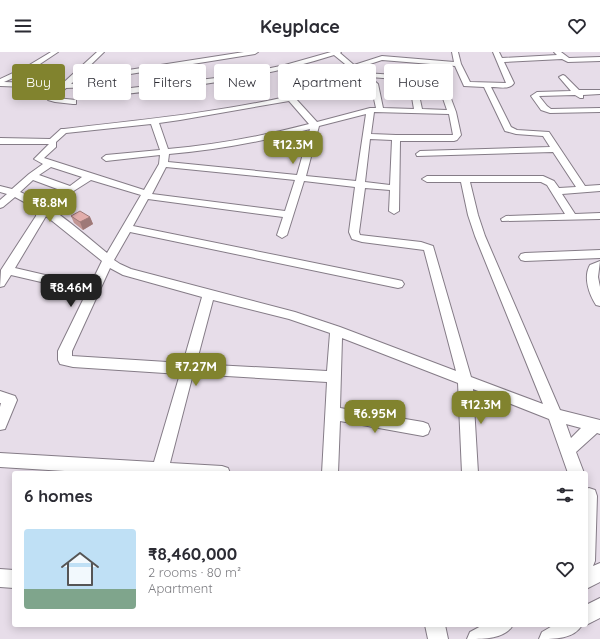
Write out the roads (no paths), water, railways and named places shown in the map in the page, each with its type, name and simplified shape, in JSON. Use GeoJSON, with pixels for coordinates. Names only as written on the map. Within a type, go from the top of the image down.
{"type":"FeatureCollection","features":[{"type":"Feature","properties":{"kind":"street"},"geometry":{"type":"LineString","coordinates":[[0,82],[27,69],[55,52]]}},
{"type":"Feature","properties":{"kind":"street"},"geometry":{"type":"LineString","coordinates":[[65,85],[101,52]]}},
{"type":"Feature","properties":{"kind":"street"},"geometry":{"type":"LineString","coordinates":[[131,72],[255,52]]}},
{"type":"Feature","properties":{"kind":"street"},"geometry":{"type":"LineString","coordinates":[[131,91],[209,81],[274,69],[336,52],[350,64]]}},
{"type":"Feature","properties":{"kind":"street"},"geometry":{"type":"LineString","coordinates":[[455,52],[466,83],[509,85],[496,52]]}},
{"type":"Feature","properties":{"kind":"street"},"geometry":{"type":"LineString","coordinates":[[556,52],[562,58]]}},
{"type":"Feature","properties":{"kind":"street"},"geometry":{"type":"LineString","coordinates":[[363,64],[382,58],[458,64]]}},
{"type":"Feature","properties":{"kind":"street"},"geometry":{"type":"LineString","coordinates":[[499,60],[562,58],[568,60],[600,59]]}},
{"type":"Feature","properties":{"kind":"street"},"geometry":{"type":"LineString","coordinates":[[563,77],[577,93],[597,110]]}},
{"type":"Feature","properties":{"kind":"street"},"geometry":{"type":"LineString","coordinates":[[0,82],[12,83]]}},
{"type":"Feature","properties":{"kind":"street"},"geometry":{"type":"LineString","coordinates":[[487,85],[510,130],[546,134],[582,189]]}},
{"type":"Feature","properties":{"kind":"street"},"geometry":{"type":"LineString","coordinates":[[376,87],[380,110]]}},
{"type":"Feature","properties":{"kind":"street"},"geometry":{"type":"LineString","coordinates":[[597,110],[550,111],[544,108],[535,96],[537,94],[600,92]]}},
{"type":"Feature","properties":{"kind":"street"},"geometry":{"type":"LineString","coordinates":[[55,100],[73,102]]}},
{"type":"Feature","properties":{"kind":"street"},"geometry":{"type":"LineString","coordinates":[[280,100],[154,121],[64,131],[52,142],[53,145],[38,159],[88,177],[147,195],[289,215]]}},
{"type":"Feature","properties":{"kind":"street"},"geometry":{"type":"LineString","coordinates":[[293,100],[315,124]]}},
{"type":"Feature","properties":{"kind":"street"},"geometry":{"type":"LineString","coordinates":[[416,100],[418,111]]}},
{"type":"Feature","properties":{"kind":"street"},"geometry":{"type":"LineString","coordinates":[[366,136],[396,138],[454,138],[457,135],[448,100]]}},
{"type":"Feature","properties":{"kind":"street"},"geometry":{"type":"LineString","coordinates":[[106,158],[208,148],[284,133],[370,110],[452,112]]}},
{"type":"Feature","properties":{"kind":"street"},"geometry":{"type":"LineString","coordinates":[[370,110],[354,232],[356,236],[362,239],[421,245],[429,248],[465,379],[470,471]]}},
{"type":"Feature","properties":{"kind":"street"},"geometry":{"type":"LineString","coordinates":[[154,121],[166,152],[163,164],[147,195],[108,261],[65,351],[65,360],[73,362],[334,377]]}},
{"type":"Feature","properties":{"kind":"street"},"geometry":{"type":"LineString","coordinates":[[282,235],[300,179],[315,124]]}},
{"type":"Feature","properties":{"kind":"street"},"geometry":{"type":"LineString","coordinates":[[394,211],[396,138]]}},
{"type":"Feature","properties":{"kind":"street"},"geometry":{"type":"LineString","coordinates":[[0,141],[52,142]]}},
{"type":"Feature","properties":{"kind":"street"},"geometry":{"type":"LineString","coordinates":[[420,154],[556,149]]}},
{"type":"Feature","properties":{"kind":"street"},"geometry":{"type":"LineString","coordinates":[[0,205],[32,176],[50,164]]}},
{"type":"Feature","properties":{"kind":"street"},"geometry":{"type":"LineString","coordinates":[[163,164],[395,188]]}},
{"type":"Feature","properties":{"kind":"street"},"geometry":{"type":"LineString","coordinates":[[32,176],[63,188],[72,189],[88,177]]}},
{"type":"Feature","properties":{"kind":"street"},"geometry":{"type":"LineString","coordinates":[[465,178],[473,215],[480,236],[555,415],[575,471]]}},
{"type":"Feature","properties":{"kind":"street"},"geometry":{"type":"LineString","coordinates":[[427,179],[543,179],[551,183],[572,216]]}},
{"type":"Feature","properties":{"kind":"street"},"geometry":{"type":"LineString","coordinates":[[557,191],[600,188]]}},
{"type":"Feature","properties":{"kind":"street"},"geometry":{"type":"LineString","coordinates":[[0,189],[13,192],[34,202],[77,234],[108,261],[127,272],[291,314],[465,379],[555,415],[597,426]]}},
{"type":"Feature","properties":{"kind":"street"},"geometry":{"type":"LineString","coordinates":[[0,284],[6,267],[41,216],[42,208]]}},
{"type":"Feature","properties":{"kind":"street"},"geometry":{"type":"LineString","coordinates":[[506,219],[600,216]]}},
{"type":"Feature","properties":{"kind":"street"},"geometry":{"type":"LineString","coordinates":[[127,228],[398,284]]}},
{"type":"Feature","properties":{"kind":"street"},"geometry":{"type":"LineString","coordinates":[[525,257],[600,254]]}},
{"type":"Feature","properties":{"kind":"street"},"geometry":{"type":"LineString","coordinates":[[600,265],[594,268],[591,274],[600,302]]}},
{"type":"Feature","properties":{"kind":"street"},"geometry":{"type":"LineString","coordinates":[[6,267],[54,281]]}},
{"type":"Feature","properties":{"kind":"street"},"geometry":{"type":"LineString","coordinates":[[0,460],[160,471],[208,293]]}},
{"type":"Feature","properties":{"kind":"street"},"geometry":{"type":"LineString","coordinates":[[330,471],[336,330]]}},
{"type":"Feature","properties":{"kind":"street"},"geometry":{"type":"LineString","coordinates":[[0,397],[9,398],[10,402],[0,424]]}},
{"type":"Feature","properties":{"kind":"street"},"geometry":{"type":"LineString","coordinates":[[332,412],[423,429]]}},
{"type":"Feature","properties":{"kind":"street"},"geometry":{"type":"LineString","coordinates":[[567,450],[597,426]]}},
{"type":"Feature","properties":{"kind":"street"},"geometry":{"type":"LineString","coordinates":[[588,493],[600,510]]}},
{"type":"Feature","properties":{"kind":"street"},"geometry":{"type":"LineString","coordinates":[[588,579],[600,572]]}},
{"type":"Feature","properties":{"kind":"street"},"geometry":{"type":"LineString","coordinates":[[0,578],[12,579]]}},
{"type":"Feature","properties":{"kind":"street"},"geometry":{"type":"LineString","coordinates":[[588,615],[600,607]]}},
{"type":"Feature","properties":{"kind":"street"},"geometry":{"type":"LineString","coordinates":[[435,627],[438,639]]}},
{"type":"Feature","properties":{"kind":"street"},"geometry":{"type":"LineString","coordinates":[[477,639],[499,627]]}},
{"type":"Feature","properties":{"kind":"street"},"geometry":{"type":"LineString","coordinates":[[549,639],[569,627]]}}]}
